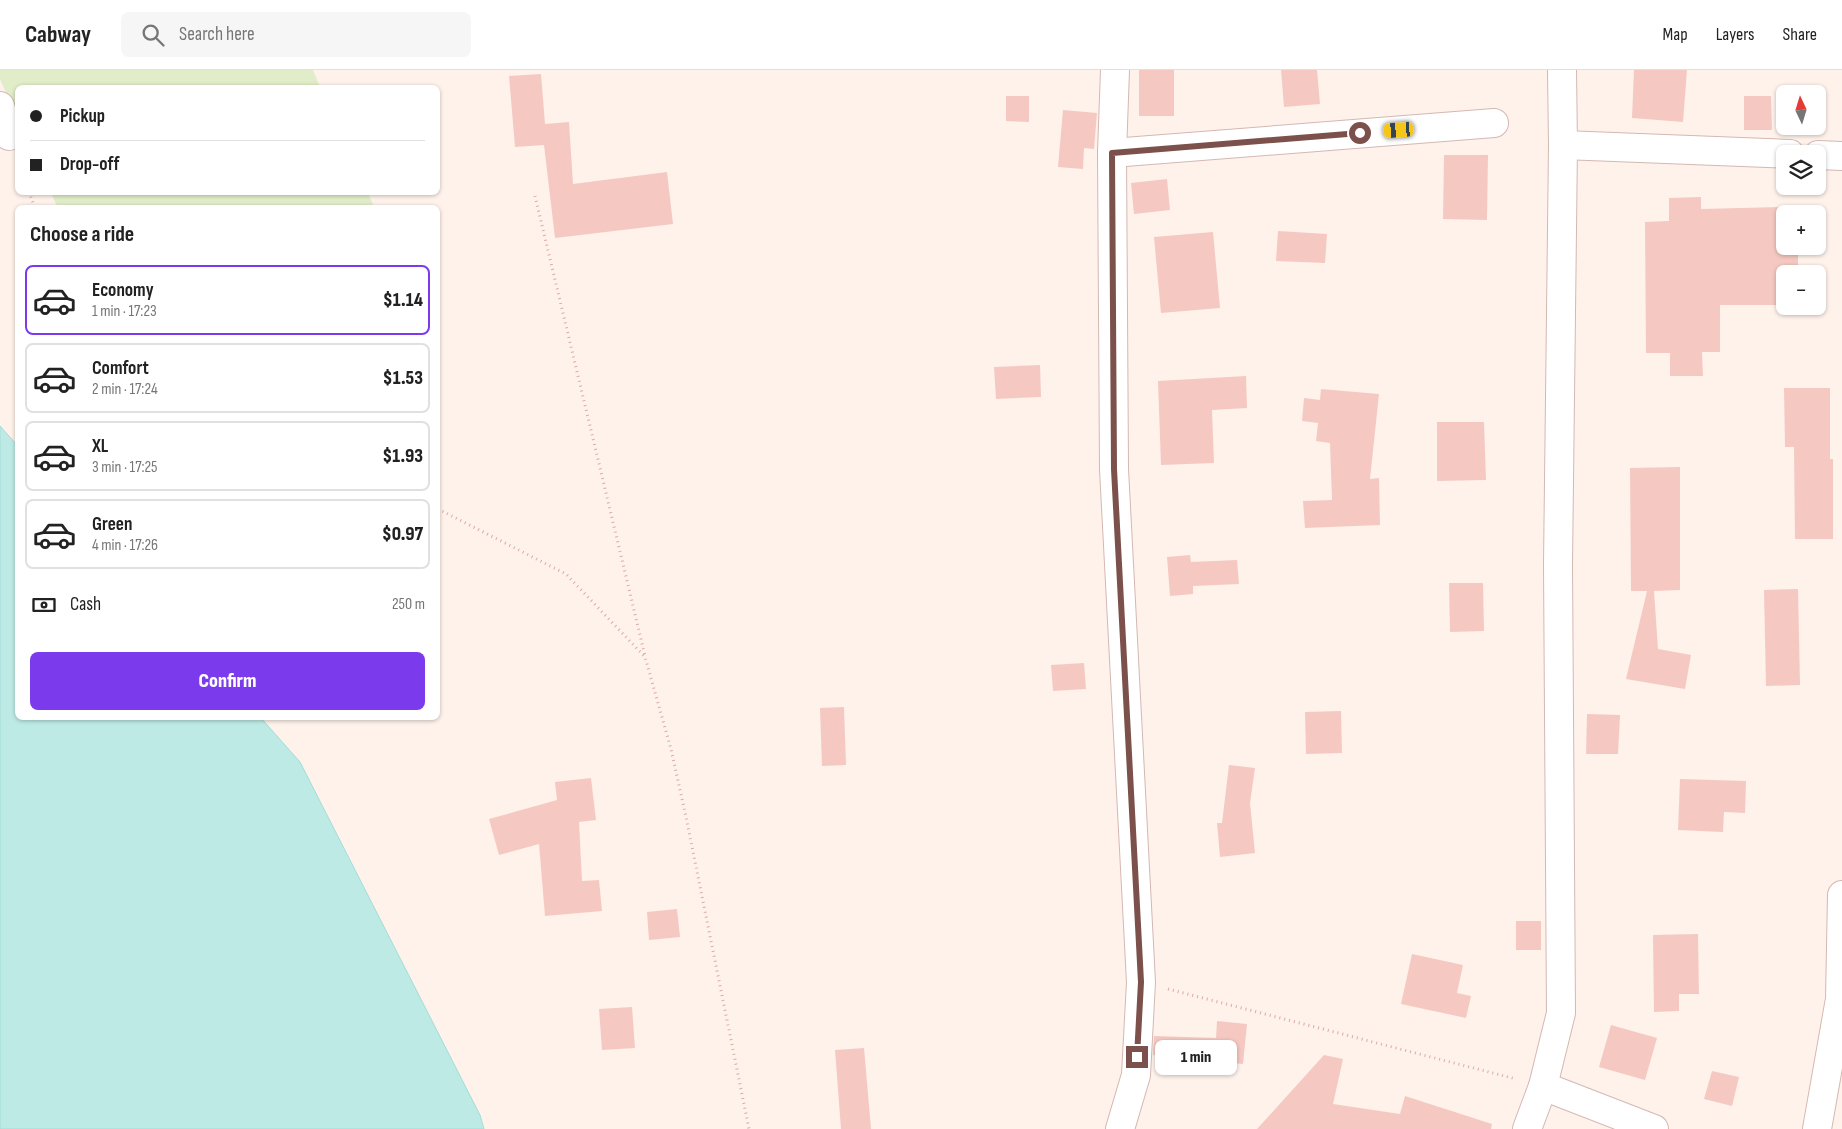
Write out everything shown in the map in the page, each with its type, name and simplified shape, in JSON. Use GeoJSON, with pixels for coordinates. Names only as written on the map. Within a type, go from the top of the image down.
{"type":"FeatureCollection","features":[{"type":"Feature","properties":{"kind":"street"},"geometry":{"type":"LineString","coordinates":[[1115,70],[1112,153],[1114,469],[1141,982],[1136,1075],[1120,1129]]}},
{"type":"Feature","properties":{"kind":"street"},"geometry":{"type":"LineString","coordinates":[[1527,1129],[1544,1086],[1561,1013],[1558,565],[1563,144],[1562,70]]}},
{"type":"Feature","properties":{"kind":"street"},"geometry":{"type":"LineString","coordinates":[[0,106],[9,136]]}},
{"type":"Feature","properties":{"kind":"street"},"geometry":{"type":"LineString","coordinates":[[1112,153],[1494,123]]}},
{"type":"Feature","properties":{"kind":"street"},"geometry":{"type":"LineString","coordinates":[[1563,144],[1776,153]]}},
{"type":"Feature","properties":{"kind":"street"},"geometry":{"type":"LineString","coordinates":[[1826,155],[1842,156]]}},
{"type":"Feature","properties":{"kind":"street"},"geometry":{"type":"LineString","coordinates":[[1817,1129],[1840,999],[1842,895]]}},
{"type":"Feature","properties":{"kind":"street"},"geometry":{"type":"LineString","coordinates":[[1544,1086],[1654,1129]]}},
{"type":"Feature","properties":{"kind":"path"},"geometry":{"type":"LineString","coordinates":[[535,196],[645,657],[671,749],[749,1129]]}},
{"type":"Feature","properties":{"kind":"path"},"geometry":{"type":"LineString","coordinates":[[440,510],[566,574],[645,657]]}},
{"type":"Feature","properties":{"kind":"path"},"geometry":{"type":"LineString","coordinates":[[1141,982],[1544,1086]]}},
{"type":"Feature","properties":{"kind":"green space"},"geometry":{"type":"Polygon","coordinates":[[[0,70],[313,70],[319,85],[15,85],[15,113],[0,79],[0,70]]]}},
{"type":"Feature","properties":{"kind":"green space"},"geometry":{"type":"Polygon","coordinates":[[[52,195],[369,195],[373,205],[57,205],[52,195]]]}},
{"type":"Feature","properties":{"kind":"water"},"geometry":{"type":"Polygon","coordinates":[[[0,426],[15,443],[15,720],[263,720],[300,762],[480,1115],[484,1129],[0,1129],[0,426]]]}},
{"type":"Feature","properties":{"kind":"building"},"geometry":{"type":"Polygon","coordinates":[[[1139,70],[1174,70],[1174,116],[1139,116],[1139,70]]]}},
{"type":"Feature","properties":{"kind":"building"},"geometry":{"type":"Polygon","coordinates":[[[1281,70],[1317,70],[1320,104],[1284,107],[1281,70]]]}},
{"type":"Feature","properties":{"kind":"building"},"geometry":{"type":"Polygon","coordinates":[[[1634,70],[1687,70],[1683,122],[1632,118],[1634,70]]]}},
{"type":"Feature","properties":{"kind":"building"},"geometry":{"type":"Polygon","coordinates":[[[541,74],[545,124],[569,122],[573,184],[667,172],[673,224],[555,238],[544,145],[515,147],[509,76],[541,74]]]}},
{"type":"Feature","properties":{"kind":"building"},"geometry":{"type":"Polygon","coordinates":[[[1006,96],[1029,96],[1029,122],[1006,121],[1006,96]]]}},
{"type":"Feature","properties":{"kind":"building"},"geometry":{"type":"Polygon","coordinates":[[[1744,96],[1771,96],[1772,130],[1744,130],[1744,96]]]}},
{"type":"Feature","properties":{"kind":"building"},"geometry":{"type":"Polygon","coordinates":[[[1063,110],[1097,113],[1094,149],[1084,148],[1083,169],[1058,167],[1063,110]]]}},
{"type":"Feature","properties":{"kind":"building"},"geometry":{"type":"Polygon","coordinates":[[[1444,155],[1488,155],[1487,220],[1443,219],[1444,155]]]}},
{"type":"Feature","properties":{"kind":"building"},"geometry":{"type":"Polygon","coordinates":[[[1167,179],[1170,210],[1134,214],[1131,183],[1167,179]]]}},
{"type":"Feature","properties":{"kind":"building"},"geometry":{"type":"Polygon","coordinates":[[[1701,197],[1701,209],[1776,207],[1776,255],[1798,255],[1798,265],[1776,265],[1776,305],[1720,305],[1720,352],[1702,352],[1703,376],[1670,376],[1670,353],[1646,353],[1645,222],[1669,221],[1669,198],[1701,197]]]}},
{"type":"Feature","properties":{"kind":"building"},"geometry":{"type":"Polygon","coordinates":[[[1278,231],[1327,234],[1325,263],[1276,261],[1278,231]]]}},
{"type":"Feature","properties":{"kind":"building"},"geometry":{"type":"Polygon","coordinates":[[[1213,232],[1220,308],[1161,313],[1154,237],[1213,232]]]}},
{"type":"Feature","properties":{"kind":"building"},"geometry":{"type":"Polygon","coordinates":[[[1040,365],[1041,397],[996,399],[994,367],[1040,365]]]}},
{"type":"Feature","properties":{"kind":"building"},"geometry":{"type":"Polygon","coordinates":[[[1246,376],[1247,408],[1212,410],[1214,463],[1161,465],[1158,381],[1246,376]]]}},
{"type":"Feature","properties":{"kind":"building"},"geometry":{"type":"Polygon","coordinates":[[[1784,388],[1830,388],[1830,459],[1833,459],[1833,539],[1795,539],[1794,447],[1785,447],[1784,388]]]}},
{"type":"Feature","properties":{"kind":"building"},"geometry":{"type":"Polygon","coordinates":[[[1321,389],[1379,394],[1370,479],[1379,478],[1380,525],[1305,528],[1303,501],[1332,500],[1330,443],[1316,441],[1318,423],[1302,421],[1304,398],[1320,400],[1321,389]]]}},
{"type":"Feature","properties":{"kind":"building"},"geometry":{"type":"Polygon","coordinates":[[[1437,422],[1484,422],[1486,480],[1437,481],[1437,422]]]}},
{"type":"Feature","properties":{"kind":"building"},"geometry":{"type":"Polygon","coordinates":[[[1680,467],[1680,590],[1654,591],[1658,649],[1691,655],[1685,689],[1626,679],[1647,591],[1631,591],[1630,468],[1680,467]]]}},
{"type":"Feature","properties":{"kind":"building"},"geometry":{"type":"Polygon","coordinates":[[[1190,555],[1191,562],[1237,560],[1239,584],[1193,586],[1193,594],[1170,596],[1167,557],[1190,555]]]}},
{"type":"Feature","properties":{"kind":"building"},"geometry":{"type":"Polygon","coordinates":[[[1449,583],[1483,583],[1484,631],[1450,632],[1449,583]]]}},
{"type":"Feature","properties":{"kind":"building"},"geometry":{"type":"Polygon","coordinates":[[[1798,589],[1800,685],[1766,686],[1764,590],[1798,589]]]}},
{"type":"Feature","properties":{"kind":"building"},"geometry":{"type":"Polygon","coordinates":[[[1084,663],[1086,689],[1053,691],[1051,665],[1084,663]]]}},
{"type":"Feature","properties":{"kind":"building"},"geometry":{"type":"Polygon","coordinates":[[[844,707],[846,765],[822,766],[820,708],[844,707]]]}},
{"type":"Feature","properties":{"kind":"building"},"geometry":{"type":"Polygon","coordinates":[[[1341,711],[1342,753],[1306,754],[1305,712],[1341,711]]]}},
{"type":"Feature","properties":{"kind":"building"},"geometry":{"type":"Polygon","coordinates":[[[1587,714],[1620,715],[1618,754],[1586,754],[1587,714]]]}},
{"type":"Feature","properties":{"kind":"building"},"geometry":{"type":"Polygon","coordinates":[[[1229,765],[1255,768],[1250,803],[1255,853],[1220,857],[1217,823],[1222,823],[1229,765]]]}},
{"type":"Feature","properties":{"kind":"building"},"geometry":{"type":"Polygon","coordinates":[[[591,778],[596,820],[579,822],[582,881],[599,880],[602,911],[545,916],[539,844],[499,855],[489,819],[557,800],[555,782],[591,778]]]}},
{"type":"Feature","properties":{"kind":"building"},"geometry":{"type":"Polygon","coordinates":[[[1680,779],[1746,781],[1745,813],[1724,812],[1723,832],[1678,830],[1680,779]]]}},
{"type":"Feature","properties":{"kind":"building"},"geometry":{"type":"Polygon","coordinates":[[[677,909],[680,937],[649,940],[647,912],[677,909]]]}},
{"type":"Feature","properties":{"kind":"building"},"geometry":{"type":"Polygon","coordinates":[[[1516,921],[1541,921],[1541,950],[1516,950],[1516,921]]]}},
{"type":"Feature","properties":{"kind":"building"},"geometry":{"type":"Polygon","coordinates":[[[1698,934],[1699,994],[1679,994],[1679,1011],[1654,1012],[1653,935],[1698,934]]]}},
{"type":"Feature","properties":{"kind":"building"},"geometry":{"type":"Polygon","coordinates":[[[1412,954],[1463,965],[1457,993],[1471,996],[1466,1018],[1401,1004],[1412,954]]]}},
{"type":"Feature","properties":{"kind":"building"},"geometry":{"type":"Polygon","coordinates":[[[632,1007],[635,1048],[602,1050],[599,1009],[632,1007]]]}},
{"type":"Feature","properties":{"kind":"building"},"geometry":{"type":"Polygon","coordinates":[[[1217,1021],[1247,1024],[1243,1064],[1202,1060],[1202,1064],[1168,1062],[1168,1057],[1153,1055],[1154,1036],[1216,1038],[1217,1021]]]}},
{"type":"Feature","properties":{"kind":"building"},"geometry":{"type":"Polygon","coordinates":[[[1611,1025],[1657,1038],[1645,1080],[1599,1067],[1611,1025]]]}},
{"type":"Feature","properties":{"kind":"building"},"geometry":{"type":"Polygon","coordinates":[[[864,1048],[871,1129],[841,1129],[835,1050],[864,1048]]]}},
{"type":"Feature","properties":{"kind":"building"},"geometry":{"type":"Polygon","coordinates":[[[1324,1055],[1343,1059],[1333,1104],[1400,1114],[1405,1096],[1492,1124],[1491,1129],[1257,1129],[1324,1055]]]}},
{"type":"Feature","properties":{"kind":"building"},"geometry":{"type":"Polygon","coordinates":[[[1712,1071],[1739,1077],[1732,1106],[1704,1099],[1712,1071]]]}},
{"type":"Feature","properties":{"kind":"route"},"geometry":{"type":"LineString","coordinates":[[1137,1057],[1141,982],[1114,469],[1112,153],[1360,133]]}}]}
